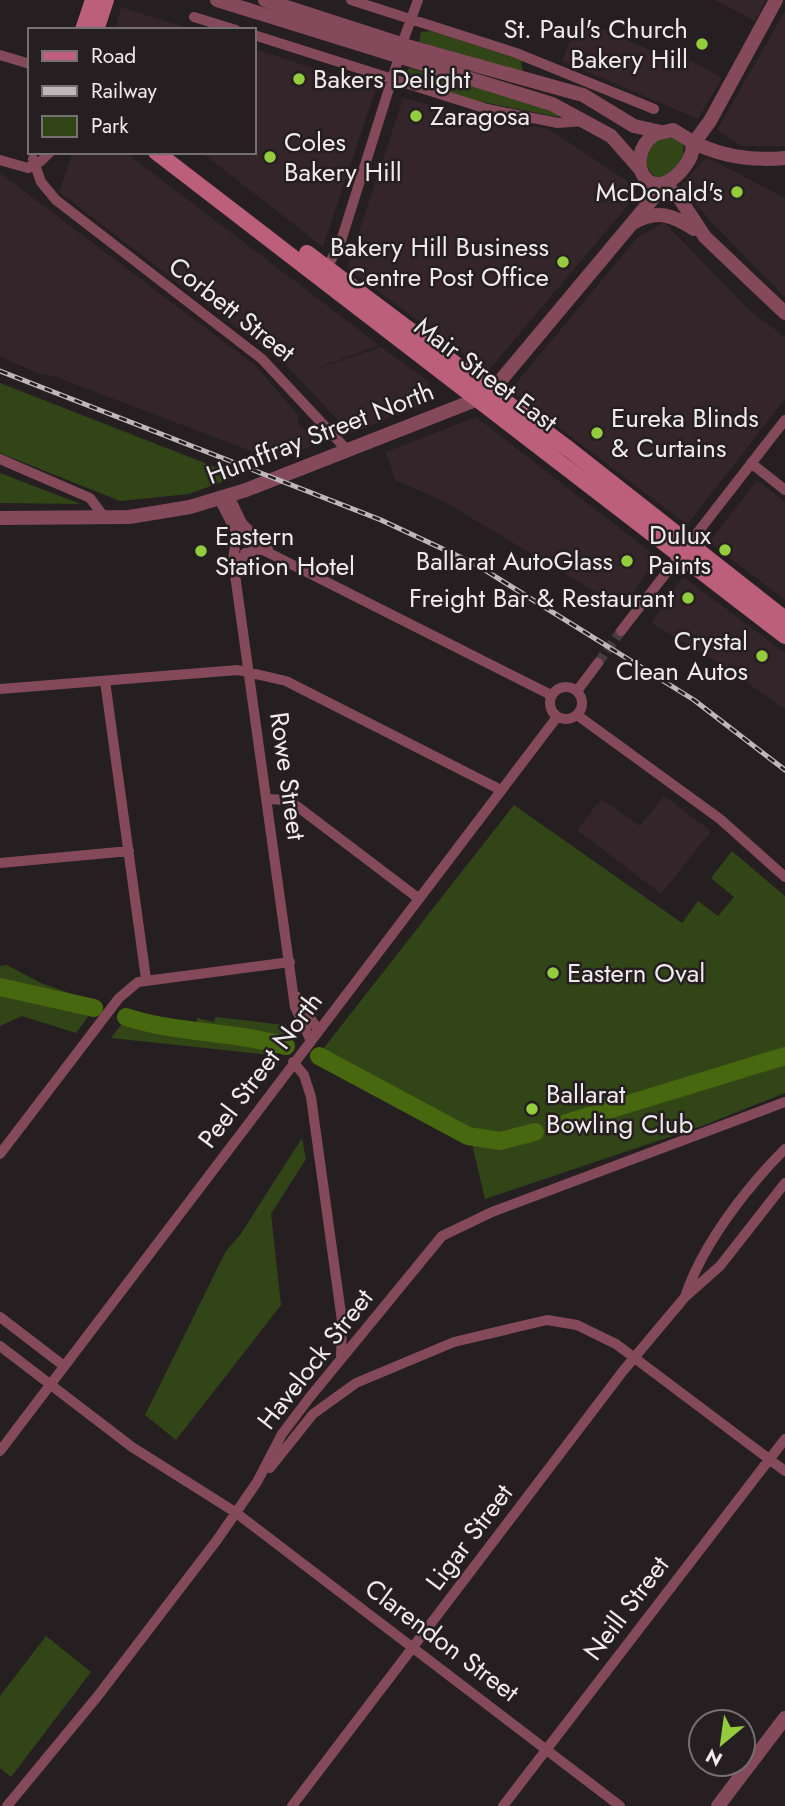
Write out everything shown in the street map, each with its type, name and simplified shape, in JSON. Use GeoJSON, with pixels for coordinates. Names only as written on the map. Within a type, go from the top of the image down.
{"type":"FeatureCollection","features":[{"type":"Feature","properties":{"kind":"main road"},"geometry":{"type":"LineString","coordinates":[[84,28],[93,0]]}},
{"type":"Feature","properties":{"kind":"main road"},"geometry":{"type":"LineString","coordinates":[[97,28],[106,0]]}},
{"type":"Feature","properties":{"kind":"main road","name":"Mair Street East"},"geometry":{"type":"LineString","coordinates":[[159,154],[484,395]]}},
{"type":"Feature","properties":{"kind":"main road","name":"Mair Street East"},"geometry":{"type":"LineString","coordinates":[[177,154],[327,268],[684,551],[785,636]]}},
{"type":"Feature","properties":{"kind":"main road","name":"Mair Street East"},"geometry":{"type":"LineString","coordinates":[[684,551],[785,619]]}},
{"type":"Feature","properties":{"kind":"street"},"geometry":{"type":"LineString","coordinates":[[217,0],[401,51],[530,80],[590,98],[634,126],[661,132],[678,131],[697,126],[714,113]]}},
{"type":"Feature","properties":{"kind":"street"},"geometry":{"type":"LineString","coordinates":[[265,0],[541,100],[590,122],[622,146],[651,183],[664,185],[679,199],[705,237]]}},
{"type":"Feature","properties":{"kind":"street"},"geometry":{"type":"LineString","coordinates":[[351,0],[538,61],[654,109]]}},
{"type":"Feature","properties":{"kind":"street"},"geometry":{"type":"LineString","coordinates":[[327,268],[341,241],[418,0]]}},
{"type":"Feature","properties":{"kind":"street"},"geometry":{"type":"LineString","coordinates":[[664,185],[688,163],[693,142],[714,113],[776,0]]}},
{"type":"Feature","properties":{"kind":"street"},"geometry":{"type":"LineString","coordinates":[[194,17],[230,28]]}},
{"type":"Feature","properties":{"kind":"street"},"geometry":{"type":"LineString","coordinates":[[256,37],[487,109],[537,116],[558,123],[590,122]]}},
{"type":"Feature","properties":{"kind":"street"},"geometry":{"type":"LineString","coordinates":[[0,55],[28,63]]}},
{"type":"Feature","properties":{"kind":"street"},"geometry":{"type":"LineString","coordinates":[[530,80],[538,61]]}},
{"type":"Feature","properties":{"kind":"street"},"geometry":{"type":"LineString","coordinates":[[714,113],[708,135],[711,146],[718,153]]}},
{"type":"Feature","properties":{"kind":"street"},"geometry":{"type":"LineString","coordinates":[[678,131],[693,142],[718,153],[757,159],[785,158]]}},
{"type":"Feature","properties":{"kind":"street"},"geometry":{"type":"LineString","coordinates":[[641,170],[639,160],[644,145],[661,132]]}},
{"type":"Feature","properties":{"kind":"street"},"geometry":{"type":"LineString","coordinates":[[0,157],[33,161]]}},
{"type":"Feature","properties":{"kind":"street","name":"Corbett Street"},"geometry":{"type":"LineString","coordinates":[[33,161],[47,191],[262,359],[347,450]]}},
{"type":"Feature","properties":{"kind":"street","name":"Humffray Street North"},"geometry":{"type":"LineString","coordinates":[[621,233],[642,198],[644,181],[641,170]]}},
{"type":"Feature","properties":{"kind":"street","name":"Humffray Street North"},"geometry":{"type":"LineString","coordinates":[[0,518],[105,518],[162,513],[224,497],[484,395],[664,185]]}},
{"type":"Feature","properties":{"kind":"street"},"geometry":{"type":"LineString","coordinates":[[621,233],[642,218],[661,214],[683,222],[705,237],[785,313]]}},
{"type":"Feature","properties":{"kind":"street"},"geometry":{"type":"LineString","coordinates":[[621,631],[785,419]]}},
{"type":"Feature","properties":{"kind":"street"},"geometry":{"type":"LineString","coordinates":[[0,459],[90,498],[105,518]]}},
{"type":"Feature","properties":{"kind":"street"},"geometry":{"type":"LineString","coordinates":[[751,463],[785,490]]}},
{"type":"Feature","properties":{"kind":"street"},"geometry":{"type":"LineString","coordinates":[[224,497],[237,532],[260,549],[551,695]]}},
{"type":"Feature","properties":{"kind":"street"},"geometry":{"type":"LineString","coordinates":[[224,497],[248,530],[282,558]]}},
{"type":"Feature","properties":{"kind":"street","name":"Rowe Street"},"geometry":{"type":"LineString","coordinates":[[237,532],[233,557],[293,986],[311,1038]]}},
{"type":"Feature","properties":{"kind":"street"},"geometry":{"type":"LineString","coordinates":[[236,571],[244,555],[260,549]]}},
{"type":"Feature","properties":{"kind":"street"},"geometry":{"type":"LineString","coordinates":[[577,691],[598,663]]}},
{"type":"Feature","properties":{"kind":"street"},"geometry":{"type":"LineString","coordinates":[[0,689],[250,671],[286,681],[501,790]]}},
{"type":"Feature","properties":{"kind":"street"},"geometry":{"type":"LineString","coordinates":[[105,681],[146,979]]}},
{"type":"Feature","properties":{"kind":"street"},"geometry":{"type":"LineString","coordinates":[[577,691],[561,687],[551,695],[550,707],[557,717],[567,719],[578,715]]}},
{"type":"Feature","properties":{"kind":"street"},"geometry":{"type":"LineString","coordinates":[[577,691],[582,704],[578,715]]}},
{"type":"Feature","properties":{"kind":"street"},"geometry":{"type":"LineString","coordinates":[[578,715],[720,820],[785,877]]}},
{"type":"Feature","properties":{"kind":"street","name":"Peel Street North"},"geometry":{"type":"LineString","coordinates":[[0,1451],[557,717]]}},
{"type":"Feature","properties":{"kind":"street"},"geometry":{"type":"LineString","coordinates":[[268,799],[285,800],[305,811],[418,898]]}},
{"type":"Feature","properties":{"kind":"street"},"geometry":{"type":"LineString","coordinates":[[0,863],[128,851]]}},
{"type":"Feature","properties":{"kind":"street"},"geometry":{"type":"LineString","coordinates":[[0,1154],[128,988],[146,979],[290,962]]}},
{"type":"Feature","properties":{"kind":"street"},"geometry":{"type":"LineString","coordinates":[[296,1059],[310,1097],[342,1321],[345,1332],[356,1342]]}},
{"type":"Feature","properties":{"kind":"street","name":"Havelock Street"},"geometry":{"type":"LineString","coordinates":[[7,1803],[97,1697],[252,1489],[282,1434],[436,1243],[453,1228],[785,1102]]}},
{"type":"Feature","properties":{"kind":"street","name":"Ligar Street"},"geometry":{"type":"LineString","coordinates":[[685,1297],[695,1268],[707,1249],[785,1149]]}},
{"type":"Feature","properties":{"kind":"street","name":"Ligar Street"},"geometry":{"type":"LineString","coordinates":[[292,1806],[635,1357],[685,1297],[720,1266],[785,1183]]}},
{"type":"Feature","properties":{"kind":"street"},"geometry":{"type":"LineString","coordinates":[[0,1317],[64,1366]]}},
{"type":"Feature","properties":{"kind":"street"},"geometry":{"type":"LineString","coordinates":[[252,1489],[311,1417],[363,1380],[454,1342],[529,1322],[555,1320],[593,1331],[635,1357],[785,1471]]}},
{"type":"Feature","properties":{"kind":"street"},"geometry":{"type":"LineString","coordinates":[[341,1358],[342,1321]]}},
{"type":"Feature","properties":{"kind":"street","name":"Clarendon Street"},"geometry":{"type":"LineString","coordinates":[[0,1346],[138,1451],[235,1512],[620,1806]]}},
{"type":"Feature","properties":{"kind":"street","name":"Neill Street"},"geometry":{"type":"LineString","coordinates":[[503,1806],[785,1439]]}},
{"type":"Feature","properties":{"kind":"street"},"geometry":{"type":"LineString","coordinates":[[718,1806],[785,1718]]}},
{"type":"Feature","properties":{"kind":"shaded area"},"geometry":{"type":"Polygon","coordinates":[[[715,0],[766,0],[755,21],[715,0]]]}},
{"type":"Feature","properties":{"kind":"shaded area"},"geometry":{"type":"Polygon","coordinates":[[[121,7],[187,28],[116,28],[121,7]]]}},
{"type":"Feature","properties":{"kind":"shaded area"},"geometry":{"type":"Polygon","coordinates":[[[785,11],[785,146],[741,146],[717,130],[785,11]]]}},
{"type":"Feature","properties":{"kind":"shaded area"},"geometry":{"type":"Polygon","coordinates":[[[579,19],[659,54],[669,49],[722,78],[698,119],[562,61],[579,19]]]}},
{"type":"Feature","properties":{"kind":"shaded area"},"geometry":{"type":"Polygon","coordinates":[[[256,50],[376,88],[323,247],[204,154],[256,154],[256,50]]]}},
{"type":"Feature","properties":{"kind":"shaded area"},"geometry":{"type":"Polygon","coordinates":[[[403,98],[476,117],[549,129],[627,181],[633,195],[630,203],[487,372],[347,268],[403,98]]]}},
{"type":"Feature","properties":{"kind":"shaded area"},"geometry":{"type":"Polygon","coordinates":[[[72,154],[128,154],[379,345],[305,373],[381,347],[429,381],[426,405],[350,433],[286,365],[59,192],[72,154]]]}},
{"type":"Feature","properties":{"kind":"shaded area"},"geometry":{"type":"Polygon","coordinates":[[[706,157],[785,198],[785,297],[713,224],[681,186],[706,157]]]}},
{"type":"Feature","properties":{"kind":"shaded area"},"geometry":{"type":"Polygon","coordinates":[[[0,173],[256,366],[298,415],[299,425],[320,442],[277,461],[56,377],[37,373],[0,356],[0,173]]]}},
{"type":"Feature","properties":{"kind":"shaded area"},"geometry":{"type":"Polygon","coordinates":[[[664,222],[749,310],[785,337],[785,399],[687,525],[510,390],[638,237],[664,222]]]}},
{"type":"Feature","properties":{"kind":"shaded area"},"geometry":{"type":"Polygon","coordinates":[[[476,417],[657,557],[623,608],[443,501],[395,480],[386,452],[476,417]]]}},
{"type":"Feature","properties":{"kind":"shaded area"},"geometry":{"type":"Polygon","coordinates":[[[757,480],[785,502],[785,600],[709,542],[757,480]]]}},
{"type":"Feature","properties":{"kind":"shaded area"},"geometry":{"type":"Polygon","coordinates":[[[685,578],[785,653],[785,709],[717,662],[651,623],[681,579],[685,578]]]}},
{"type":"Feature","properties":{"kind":"shaded area"},"geometry":{"type":"Polygon","coordinates":[[[664,796],[711,831],[661,894],[577,830],[601,799],[640,826],[664,796]]]}},
{"type":"Feature","properties":{"kind":"green space"},"geometry":{"type":"Polygon","coordinates":[[[431,31],[521,60],[523,72],[419,42],[421,32],[431,31]]]}},
{"type":"Feature","properties":{"kind":"green space"},"geometry":{"type":"Polygon","coordinates":[[[409,68],[517,98],[561,115],[558,117],[467,99],[404,77],[409,68]]]}},
{"type":"Feature","properties":{"kind":"green space"},"geometry":{"type":"Polygon","coordinates":[[[675,137],[683,143],[684,156],[672,172],[659,178],[649,171],[647,165],[649,148],[658,140],[675,137]]]}},
{"type":"Feature","properties":{"kind":"green space"},"geometry":{"type":"Polygon","coordinates":[[[0,383],[238,476],[189,494],[120,501],[0,453],[0,383]]]}},
{"type":"Feature","properties":{"kind":"green space"},"geometry":{"type":"Polygon","coordinates":[[[0,473],[78,503],[79,504],[0,503],[0,473]]]}},
{"type":"Feature","properties":{"kind":"green space"},"geometry":{"type":"Polygon","coordinates":[[[514,805],[682,923],[698,901],[718,916],[734,897],[711,878],[732,851],[785,896],[785,1093],[702,1126],[485,1199],[468,1127],[323,1049],[514,805]]]}},
{"type":"Feature","properties":{"kind":"green space"},"geometry":{"type":"Polygon","coordinates":[[[7,965],[41,983],[98,1003],[76,1033],[22,1016],[0,1026],[0,966],[7,965]]]}},
{"type":"Feature","properties":{"kind":"green space"},"geometry":{"type":"Polygon","coordinates":[[[131,1012],[196,1025],[197,1018],[214,1022],[215,1017],[286,1025],[290,1040],[286,1051],[271,1055],[111,1038],[131,1012]]]}},
{"type":"Feature","properties":{"kind":"green space"},"geometry":{"type":"Polygon","coordinates":[[[302,1138],[306,1159],[271,1214],[281,1305],[176,1440],[145,1415],[226,1251],[240,1235],[302,1138]]]}},
{"type":"Feature","properties":{"kind":"green space"},"geometry":{"type":"Polygon","coordinates":[[[46,1636],[91,1672],[11,1777],[0,1768],[0,1696],[46,1636]]]}},
{"type":"Feature","properties":{"kind":"waterway"},"geometry":{"type":"LineString","coordinates":[[0,987],[94,1008]]}},
{"type":"Feature","properties":{"kind":"waterway"},"geometry":{"type":"LineString","coordinates":[[126,1017],[166,1027],[286,1046]]}},
{"type":"Feature","properties":{"kind":"waterway"},"geometry":{"type":"LineString","coordinates":[[319,1056],[468,1136],[500,1141],[535,1132]]}},
{"type":"Feature","properties":{"kind":"waterway"},"geometry":{"type":"LineString","coordinates":[[566,1123],[785,1056]]}},
{"type":"Feature","properties":{"kind":"tunnel"},"geometry":{"type":"LineString","coordinates":[[598,663],[621,631]]}},
{"type":"Feature","properties":{"kind":"railway"},"geometry":{"type":"LineString","coordinates":[[0,371],[381,520],[475,564],[694,700],[785,770]]}},
{"type":"Feature","properties":{"kind":"place","name":"St. Paul's Church Bakery Hill"},"geometry":{"type":"Point","coordinates":[702,44]}},
{"type":"Feature","properties":{"kind":"place","name":"Bakers Delight"},"geometry":{"type":"Point","coordinates":[299,79]}},
{"type":"Feature","properties":{"kind":"place","name":"Zaragosa"},"geometry":{"type":"Point","coordinates":[416,116]}},
{"type":"Feature","properties":{"kind":"place","name":"Coles Bakery Hill"},"geometry":{"type":"Point","coordinates":[270,157]}},
{"type":"Feature","properties":{"kind":"place","name":"McDonald's"},"geometry":{"type":"Point","coordinates":[737,192]}},
{"type":"Feature","properties":{"kind":"place","name":"Bakery Hill Business Centre Post Office"},"geometry":{"type":"Point","coordinates":[563,262]}},
{"type":"Feature","properties":{"kind":"place","name":"Eureka Blinds & Curtains"},"geometry":{"type":"Point","coordinates":[597,433]}},
{"type":"Feature","properties":{"kind":"place","name":"Dulux Paints"},"geometry":{"type":"Point","coordinates":[725,550]}},
{"type":"Feature","properties":{"kind":"place","name":"Eastern Station Hotel"},"geometry":{"type":"Point","coordinates":[201,551]}},
{"type":"Feature","properties":{"kind":"place","name":"Ballarat AutoGlass"},"geometry":{"type":"Point","coordinates":[627,561]}},
{"type":"Feature","properties":{"kind":"place","name":"Freight Bar & Restaurant"},"geometry":{"type":"Point","coordinates":[688,598]}},
{"type":"Feature","properties":{"kind":"place","name":"Crystal Clean Autos"},"geometry":{"type":"Point","coordinates":[762,656]}},
{"type":"Feature","properties":{"kind":"place","name":"Eastern Oval"},"geometry":{"type":"Point","coordinates":[553,973]}},
{"type":"Feature","properties":{"kind":"place","name":"Ballarat Bowling Club"},"geometry":{"type":"Point","coordinates":[532,1109]}}]}
